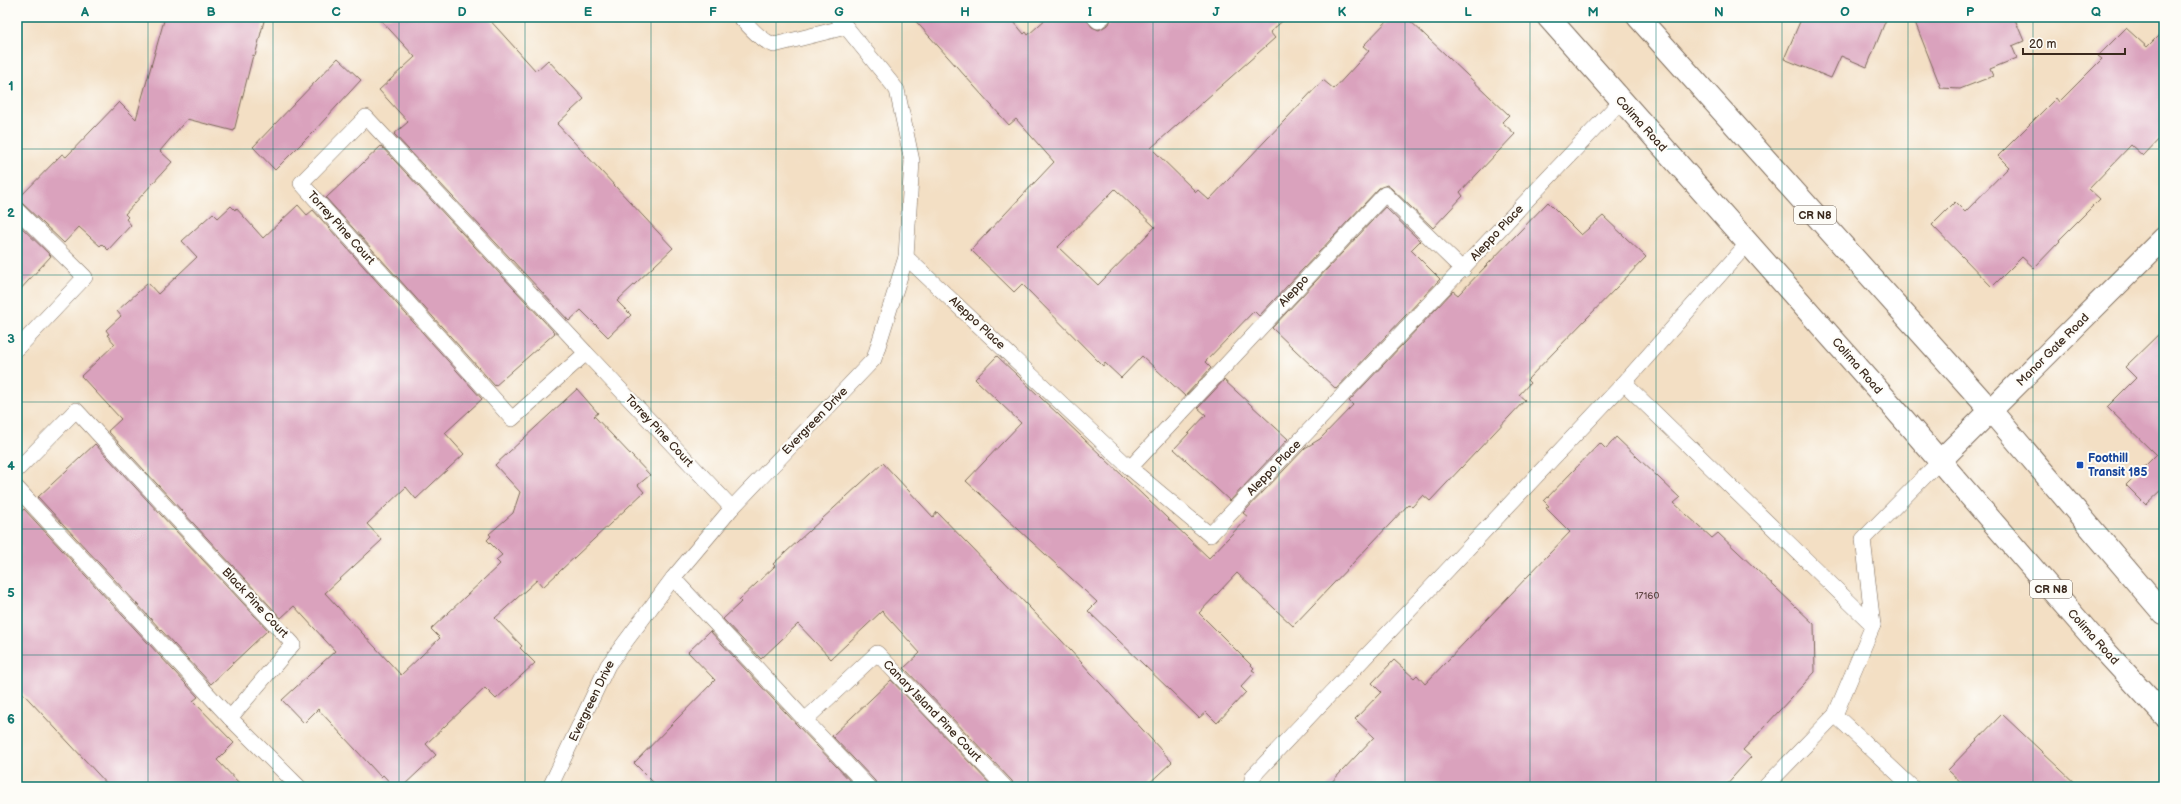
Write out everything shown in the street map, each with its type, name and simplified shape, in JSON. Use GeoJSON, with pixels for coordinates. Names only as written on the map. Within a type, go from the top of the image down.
{"type":"FeatureCollection","features":[{"type":"Feature","properties":{"kind":"main road","name":"Colima Road"},"geometry":{"type":"LineString","coordinates":[[1548,17],[1940,461],[2094,639],[2164,716]]}},
{"type":"Feature","properties":{"kind":"main road","name":"CR N8"},"geometry":{"type":"LineString","coordinates":[[1638,17],[1992,412],[2164,614]]}},
{"type":"Feature","properties":{"kind":"main road","name":"Manor Gate Road"},"geometry":{"type":"LineString","coordinates":[[1940,461],[1992,412],[2164,238]]}},
{"type":"Feature","properties":{"kind":"lane"},"geometry":{"type":"LineString","coordinates":[[740,17],[763,39],[774,45],[842,22]]}},
{"type":"Feature","properties":{"kind":"lane"},"geometry":{"type":"LineString","coordinates":[[1094,17],[1098,21],[1103,17]]}},
{"type":"Feature","properties":{"kind":"lane","name":"Evergreen Drive"},"geometry":{"type":"LineString","coordinates":[[550,787],[608,665],[673,578],[732,508],[874,359],[906,257],[912,161],[897,90],[842,22]]}},
{"type":"Feature","properties":{"kind":"lane","name":"Aleppo Place"},"geometry":{"type":"LineString","coordinates":[[906,257],[1130,468],[1210,535],[1463,270],[1621,101]]}},
{"type":"Feature","properties":{"kind":"lane","name":"Torrey Pine Court"},"geometry":{"type":"LineString","coordinates":[[586,353],[512,419],[301,183],[366,117],[732,508]]}},
{"type":"Feature","properties":{"kind":"lane","name":"Aleppo"},"geometry":{"type":"LineString","coordinates":[[1130,468],[1385,194],[1463,270]]}},
{"type":"Feature","properties":{"kind":"lane"},"geometry":{"type":"LineString","coordinates":[[17,210],[85,277],[17,349]]}},
{"type":"Feature","properties":{"kind":"lane"},"geometry":{"type":"LineString","coordinates":[[1250,787],[1253,776],[1624,383],[1748,243]]}},
{"type":"Feature","properties":{"kind":"lane"},"geometry":{"type":"LineString","coordinates":[[1624,383],[1873,625]]}},
{"type":"Feature","properties":{"kind":"lane","name":"Black Pine Court"},"geometry":{"type":"LineString","coordinates":[[17,470],[76,410],[293,644],[230,718]]}},
{"type":"Feature","properties":{"kind":"lane"},"geometry":{"type":"LineString","coordinates":[[1765,787],[1835,715],[1873,625],[1863,539],[1940,461]]}},
{"type":"Feature","properties":{"kind":"lane"},"geometry":{"type":"LineString","coordinates":[[17,488],[230,718],[299,787]]}},
{"type":"Feature","properties":{"kind":"lane"},"geometry":{"type":"LineString","coordinates":[[673,578],[868,787]]}},
{"type":"Feature","properties":{"kind":"lane","name":"Canary Island Pine Court"},"geometry":{"type":"LineString","coordinates":[[805,720],[877,653],[1005,787]]}},
{"type":"Feature","properties":{"kind":"lane"},"geometry":{"type":"LineString","coordinates":[[1835,715],[1912,787]]}},
{"type":"Feature","properties":{"kind":"building"},"geometry":{"type":"Polygon","coordinates":[[[165,17],[265,17],[255,56],[253,55],[234,131],[187,119],[160,151],[172,162],[125,214],[128,217],[126,219],[131,225],[108,250],[102,244],[100,246],[79,227],[64,243],[17,200],[62,154],[66,157],[119,102],[136,119],[165,17]]]}},
{"type":"Feature","properties":{"kind":"building"},"geometry":{"type":"Polygon","coordinates":[[[378,17],[487,17],[536,71],[548,60],[584,99],[557,124],[673,248],[617,301],[631,315],[608,337],[581,310],[569,321],[394,134],[408,122],[379,90],[415,57],[378,17]]]}},
{"type":"Feature","properties":{"kind":"building"},"geometry":{"type":"Polygon","coordinates":[[[912,17],[1010,17],[1024,34],[1026,32],[1028,35],[1048,17],[1085,17],[1092,27],[1099,30],[1109,24],[1112,17],[1287,17],[1270,32],[1275,38],[1151,148],[1196,192],[1198,190],[1209,200],[1323,80],[1334,89],[1369,51],[1363,46],[1391,17],[1406,17],[1509,115],[1502,122],[1515,134],[1460,192],[1463,196],[1433,228],[1387,185],[1379,188],[1259,316],[1254,311],[1205,362],[1211,368],[1185,396],[1142,356],[1121,378],[1105,363],[1103,366],[1022,284],[1014,292],[971,250],[1054,162],[1016,119],[1009,125],[912,17]],[[1115,189],[1058,247],[1098,285],[1155,227],[1115,189]]]}},
{"type":"Feature","properties":{"kind":"building"},"geometry":{"type":"Polygon","coordinates":[[[1802,17],[1887,17],[1867,67],[1841,56],[1831,78],[1784,59],[1802,17]]]}},
{"type":"Feature","properties":{"kind":"building"},"geometry":{"type":"Polygon","coordinates":[[[1913,17],[2014,17],[2024,41],[2012,46],[2017,58],[1990,69],[1993,76],[1960,89],[1941,88],[1913,17]]]}},
{"type":"Feature","properties":{"kind":"building"},"geometry":{"type":"Polygon","coordinates":[[[2126,28],[2147,47],[2164,30],[2164,134],[2143,156],[2131,145],[2089,189],[2100,199],[2059,240],[2060,241],[2034,268],[2022,257],[1992,287],[1932,225],[1955,202],[1965,212],[2009,167],[1998,156],[2056,98],[2059,102],[2102,59],[2098,56],[2126,28]]]}},
{"type":"Feature","properties":{"kind":"building"},"geometry":{"type":"Polygon","coordinates":[[[338,58],[361,80],[315,130],[275,170],[253,147],[338,58]]]}},
{"type":"Feature","properties":{"kind":"building"},"geometry":{"type":"Polygon","coordinates":[[[381,146],[555,333],[495,386],[326,198],[381,146]]]}},
{"type":"Feature","properties":{"kind":"building"},"geometry":{"type":"Polygon","coordinates":[[[1548,202],[1581,235],[1603,216],[1646,257],[1527,380],[1530,383],[1519,395],[1525,400],[1430,501],[1423,495],[1412,507],[1409,504],[1293,626],[1237,573],[1199,613],[1254,668],[1252,670],[1255,672],[1241,687],[1246,692],[1217,723],[1206,712],[1199,718],[1088,611],[1097,602],[966,481],[1021,423],[975,379],[997,356],[1209,558],[1248,517],[1243,513],[1305,448],[1320,439],[1353,405],[1349,401],[1453,291],[1458,295],[1548,202]]]}},
{"type":"Feature","properties":{"kind":"building"},"geometry":{"type":"Polygon","coordinates":[[[298,205],[307,215],[313,210],[482,399],[445,433],[464,454],[416,499],[406,487],[367,524],[382,540],[325,593],[401,675],[440,638],[431,629],[500,564],[496,560],[502,555],[487,540],[491,536],[489,534],[513,513],[520,492],[495,465],[577,389],[598,413],[594,416],[650,475],[638,485],[644,492],[543,587],[537,580],[495,618],[522,646],[520,648],[535,663],[496,699],[485,688],[426,744],[436,755],[402,787],[394,787],[383,775],[381,777],[318,709],[304,723],[282,700],[335,651],[294,606],[281,618],[108,431],[121,419],[81,376],[115,344],[107,335],[109,334],[106,330],[121,316],[117,311],[148,283],[158,294],[197,257],[182,241],[213,213],[218,218],[231,206],[235,210],[236,208],[263,238],[298,205]]]}},
{"type":"Feature","properties":{"kind":"building"},"geometry":{"type":"Polygon","coordinates":[[[1385,207],[1420,241],[1411,250],[1440,279],[1336,389],[1272,328],[1385,207]]]}},
{"type":"Feature","properties":{"kind":"building"},"geometry":{"type":"Polygon","coordinates":[[[17,223],[51,256],[17,293],[17,223]]]}},
{"type":"Feature","properties":{"kind":"building"},"geometry":{"type":"Polygon","coordinates":[[[2164,329],[2164,488],[2146,505],[2126,485],[2156,455],[2107,407],[2136,378],[2125,367],[2164,329]]]}},
{"type":"Feature","properties":{"kind":"building"},"geometry":{"type":"Polygon","coordinates":[[[1224,380],[1288,439],[1230,501],[1174,449],[1206,415],[1198,408],[1224,380]]]}},
{"type":"Feature","properties":{"kind":"building"},"geometry":{"type":"Polygon","coordinates":[[[1616,437],[1680,498],[1674,503],[1712,538],[1718,533],[1814,624],[1815,672],[1743,750],[1751,757],[1724,787],[1327,787],[1374,737],[1355,719],[1381,692],[1372,683],[1394,660],[1414,678],[1417,675],[1425,684],[1570,532],[1546,508],[1549,506],[1544,501],[1600,443],[1606,449],[1616,437]]]}},
{"type":"Feature","properties":{"kind":"building"},"geometry":{"type":"Polygon","coordinates":[[[95,444],[268,630],[211,684],[38,497],[95,444]]]}},
{"type":"Feature","properties":{"kind":"building"},"geometry":{"type":"Polygon","coordinates":[[[883,463],[933,517],[937,512],[1061,640],[1172,762],[1145,787],[1014,787],[1012,781],[904,668],[920,653],[882,611],[831,659],[798,624],[761,659],[723,619],[741,602],[739,600],[775,566],[773,564],[883,463]]]}},
{"type":"Feature","properties":{"kind":"building"},"geometry":{"type":"Polygon","coordinates":[[[24,509],[198,697],[193,701],[234,743],[217,760],[243,787],[110,787],[17,687],[17,516],[24,509]]]}},
{"type":"Feature","properties":{"kind":"building"},"geometry":{"type":"Polygon","coordinates":[[[710,631],[856,787],[658,787],[634,763],[715,680],[688,652],[710,631]]]}},
{"type":"Feature","properties":{"kind":"building"},"geometry":{"type":"Polygon","coordinates":[[[891,680],[993,787],[877,787],[875,781],[832,736],[891,680]]]}},
{"type":"Feature","properties":{"kind":"building"},"geometry":{"type":"Polygon","coordinates":[[[2002,714],[2079,787],[1966,787],[1948,770],[2002,714]]]}},
{"type":"Feature","properties":{"kind":"place","name":"Foothill Transit 185"},"geometry":{"type":"Point","coordinates":[2080,465]}}]}
